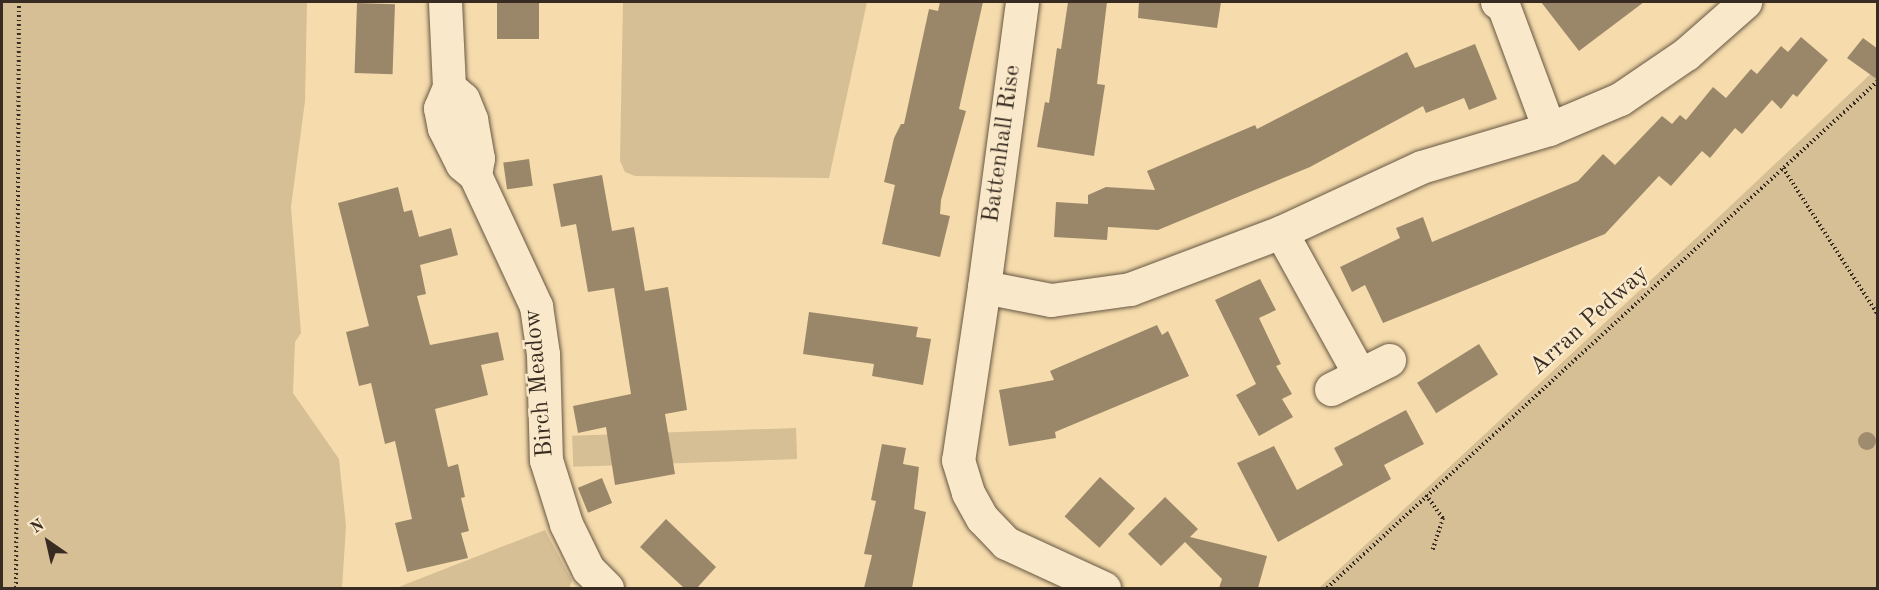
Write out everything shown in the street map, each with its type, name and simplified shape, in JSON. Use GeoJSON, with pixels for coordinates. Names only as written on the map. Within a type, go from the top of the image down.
{"type":"FeatureCollection","features":[{"type":"Feature","properties":{"kind":"street","name":"Birch Meadow"},"geometry":{"type":"LineString","coordinates":[[445,2],[449,87],[462,99],[471,119],[478,158],[475,175],[536,306],[543,354],[546,460],[566,524],[588,569],[607,588]]}},
{"type":"Feature","properties":{"kind":"street","name":"Battenhall Rise"},"geometry":{"type":"LineString","coordinates":[[1023,2],[958,460],[968,493],[982,518],[1006,543],[1104,588]]}},
{"type":"Feature","properties":{"kind":"street"},"geometry":{"type":"LineString","coordinates":[[1497,2],[1503,5],[1549,129]]}},
{"type":"Feature","properties":{"kind":"street"},"geometry":{"type":"LineString","coordinates":[[984,287],[1051,300],[1130,290],[1281,232],[1421,167],[1549,129],[1620,99],[1686,54],[1745,2]]}},
{"type":"Feature","properties":{"kind":"street"},"geometry":{"type":"LineString","coordinates":[[1281,232],[1360,375]]}},
{"type":"Feature","properties":{"kind":"street"},"geometry":{"type":"LineString","coordinates":[[1331,389],[1389,360]]}},
{"type":"Feature","properties":{"kind":"path"},"geometry":{"type":"LineString","coordinates":[[16,588],[19,2]]}},
{"type":"Feature","properties":{"kind":"path","name":"Arran Pedway"},"geometry":{"type":"LineString","coordinates":[[1327,588],[1878,81]]}},
{"type":"Feature","properties":{"kind":"path"},"geometry":{"type":"LineString","coordinates":[[1783,168],[1878,315]]}},
{"type":"Feature","properties":{"kind":"path"},"geometry":{"type":"LineString","coordinates":[[1426,495],[1443,518],[1432,551]]}},
{"type":"Feature","properties":{"kind":"shaded area"},"geometry":{"type":"Polygon","coordinates":[[[2,2],[307,2],[305,101],[291,207],[301,333],[295,342],[293,393],[339,459],[346,526],[342,588],[2,588],[2,2]]]}},
{"type":"Feature","properties":{"kind":"shaded area"},"geometry":{"type":"Polygon","coordinates":[[[623,2],[867,2],[829,178],[635,176],[625,172],[620,161],[623,2]]]}},
{"type":"Feature","properties":{"kind":"shaded area"},"geometry":{"type":"Polygon","coordinates":[[[1877,68],[1877,588],[1319,588],[1708,227],[1877,68]]]}},
{"type":"Feature","properties":{"kind":"shaded area"},"geometry":{"type":"Polygon","coordinates":[[[796,428],[797,459],[573,467],[572,436],[796,428]]]}},
{"type":"Feature","properties":{"kind":"shaded area"},"geometry":{"type":"Polygon","coordinates":[[[545,530],[572,581],[569,588],[396,588],[545,530]]]}},
{"type":"Feature","properties":{"kind":"building"},"geometry":{"type":"Polygon","coordinates":[[[497,2],[539,2],[539,39],[497,39],[497,2]]]}},
{"type":"Feature","properties":{"kind":"building"},"geometry":{"type":"Polygon","coordinates":[[[940,2],[983,2],[959,109],[966,111],[941,200],[940,214],[950,216],[940,257],[882,244],[895,185],[884,182],[894,138],[901,124],[904,124],[929,9],[938,11],[940,2]]]}},
{"type":"Feature","properties":{"kind":"building"},"geometry":{"type":"Polygon","coordinates":[[[1068,2],[1107,2],[1097,84],[1105,85],[1094,156],[1037,147],[1045,102],[1049,103],[1057,48],[1061,49],[1068,2]]]}},
{"type":"Feature","properties":{"kind":"building"},"geometry":{"type":"Polygon","coordinates":[[[1139,2],[1221,2],[1217,28],[1138,18],[1139,2]]]}},
{"type":"Feature","properties":{"kind":"building"},"geometry":{"type":"Polygon","coordinates":[[[1541,2],[1644,2],[1579,51],[1541,2]]]}},
{"type":"Feature","properties":{"kind":"building"},"geometry":{"type":"Polygon","coordinates":[[[357,3],[395,4],[393,74],[355,73],[357,3]]]}},
{"type":"Feature","properties":{"kind":"building"},"geometry":{"type":"Polygon","coordinates":[[[1801,37],[1828,60],[1797,97],[1793,94],[1781,109],[1772,100],[1742,134],[1735,128],[1710,158],[1702,151],[1671,186],[1659,176],[1605,234],[1383,323],[1365,285],[1352,292],[1340,267],[1400,238],[1396,228],[1423,217],[1432,242],[1578,181],[1603,154],[1615,165],[1662,116],[1672,124],[1680,115],[1686,120],[1713,87],[1726,98],[1751,69],[1757,74],[1781,46],[1788,52],[1801,37]]]}},
{"type":"Feature","properties":{"kind":"building"},"geometry":{"type":"Polygon","coordinates":[[[1863,38],[1878,49],[1878,80],[1847,58],[1863,38]]]}},
{"type":"Feature","properties":{"kind":"building"},"geometry":{"type":"Polygon","coordinates":[[[1475,44],[1497,99],[1469,110],[1464,98],[1426,113],[1423,106],[1310,167],[1158,230],[1108,227],[1107,240],[1054,237],[1056,202],[1088,204],[1088,195],[1106,187],[1155,190],[1147,171],[1255,125],[1257,129],[1407,52],[1415,68],[1475,44]]]}},
{"type":"Feature","properties":{"kind":"building"},"geometry":{"type":"Polygon","coordinates":[[[529,159],[533,186],[507,189],[503,163],[529,159]]]}},
{"type":"Feature","properties":{"kind":"building"},"geometry":{"type":"Polygon","coordinates":[[[602,175],[612,231],[634,227],[645,291],[668,287],[687,410],[665,414],[675,474],[615,485],[606,427],[578,433],[573,406],[631,394],[614,288],[588,292],[576,224],[561,227],[553,184],[602,175]]]}},
{"type":"Feature","properties":{"kind":"building"},"geometry":{"type":"Polygon","coordinates":[[[398,187],[404,212],[412,210],[419,237],[451,228],[458,255],[420,265],[426,294],[417,296],[430,345],[498,332],[504,360],[481,365],[488,395],[435,409],[448,467],[458,464],[465,497],[461,498],[469,531],[461,533],[468,558],[407,572],[395,523],[412,519],[395,441],[385,444],[371,383],[359,386],[346,332],[369,326],[338,203],[398,187]]]}},
{"type":"Feature","properties":{"kind":"building"},"geometry":{"type":"Polygon","coordinates":[[[1260,279],[1276,310],[1259,318],[1281,364],[1276,366],[1292,394],[1282,399],[1293,417],[1259,436],[1236,395],[1256,384],[1215,300],[1260,279]]]}},
{"type":"Feature","properties":{"kind":"building"},"geometry":{"type":"Polygon","coordinates":[[[809,312],[918,327],[916,337],[931,339],[923,385],[872,376],[874,364],[803,354],[809,312]]]}},
{"type":"Feature","properties":{"kind":"building"},"geometry":{"type":"Polygon","coordinates":[[[1157,325],[1162,335],[1168,331],[1189,376],[1055,432],[1056,438],[1009,446],[999,390],[1054,380],[1050,371],[1157,325]]]}},
{"type":"Feature","properties":{"kind":"building"},"geometry":{"type":"Polygon","coordinates":[[[1479,344],[1498,375],[1436,413],[1417,383],[1479,344]]]}},
{"type":"Feature","properties":{"kind":"building"},"geometry":{"type":"Polygon","coordinates":[[[1406,410],[1424,444],[1384,465],[1391,479],[1278,542],[1237,463],[1274,446],[1297,490],[1343,465],[1334,448],[1406,410]]]}},
{"type":"Feature","properties":{"kind":"building"},"geometry":{"type":"Polygon","coordinates":[[[882,444],[906,448],[903,464],[919,467],[914,509],[926,512],[912,588],[864,588],[872,555],[864,554],[876,501],[871,500],[882,444]]]}},
{"type":"Feature","properties":{"kind":"building"},"geometry":{"type":"Polygon","coordinates":[[[1100,477],[1135,508],[1099,548],[1065,516],[1100,477]]]}},
{"type":"Feature","properties":{"kind":"building"},"geometry":{"type":"Polygon","coordinates":[[[602,478],[612,503],[588,513],[578,488],[602,478]]]}},
{"type":"Feature","properties":{"kind":"building"},"geometry":{"type":"Polygon","coordinates":[[[1165,497],[1198,529],[1190,537],[1267,556],[1258,588],[1219,588],[1222,579],[1185,542],[1161,566],[1128,534],[1165,497]]]}},
{"type":"Feature","properties":{"kind":"building"},"geometry":{"type":"Polygon","coordinates":[[[666,519],[716,567],[697,588],[684,588],[640,547],[666,519]]]}}]}
